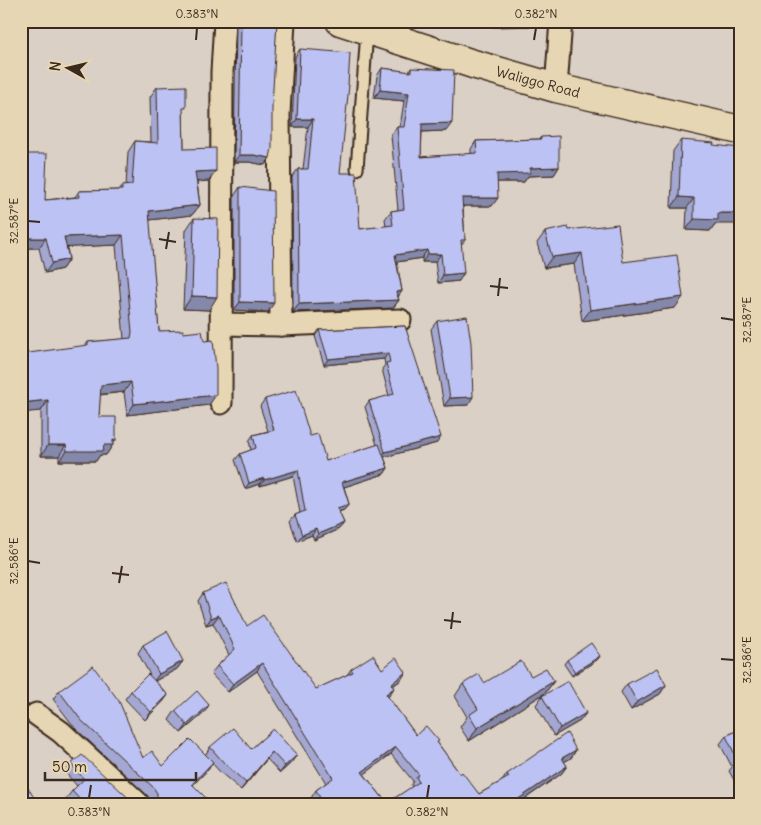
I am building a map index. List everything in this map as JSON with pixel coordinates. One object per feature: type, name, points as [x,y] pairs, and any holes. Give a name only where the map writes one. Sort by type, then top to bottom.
[{"type":"street","points":[[221,403],[222,72],[224,21]]},
{"type":"street","points":[[281,325],[278,123],[284,21]]},
{"type":"street","name":"Waliggo Road","points":[[340,21],[473,64],[556,88],[740,130]]},
{"type":"street","points":[[556,88],[561,21]]},
{"type":"street","points":[[222,324],[281,325],[400,320]]},
{"type":"street","points":[[36,714],[60,732],[138,804]]},
{"type":"lane","points":[[357,169],[367,31]]},
{"type":"building","points":[[241,21],[277,21],[270,158],[239,155]]},
{"type":"building","points":[[300,49],[350,53],[349,85],[340,173],[356,173],[360,229],[393,225],[391,211],[404,209],[397,127],[404,127],[409,93],[380,90],[382,68],[411,72],[411,68],[454,70],[452,123],[422,124],[421,157],[477,153],[476,141],[541,139],[541,137],[559,136],[559,167],[530,168],[530,173],[497,174],[498,198],[462,198],[465,240],[461,240],[464,273],[443,275],[441,254],[428,254],[427,250],[395,255],[402,291],[396,292],[399,300],[299,304],[298,169],[308,169],[313,119],[297,119]]},
{"type":"building","points":[[186,86],[186,108],[183,108],[184,149],[216,148],[216,171],[195,172],[200,205],[149,211],[159,331],[183,330],[183,333],[202,331],[204,341],[213,340],[216,395],[134,404],[131,382],[101,385],[99,417],[116,417],[116,440],[113,440],[113,445],[104,445],[103,451],[67,451],[66,445],[48,445],[48,400],[21,403],[21,354],[88,345],[88,342],[131,338],[123,235],[64,237],[69,259],[52,263],[46,238],[25,238],[25,215],[21,215],[21,154],[47,154],[45,200],[80,197],[79,191],[122,190],[122,186],[132,185],[135,141],[158,143],[157,87]]},
{"type":"building","points":[[681,140],[740,148],[740,213],[718,213],[718,220],[694,219],[694,198],[679,197]]},
{"type":"building","points":[[240,187],[273,191],[274,303],[240,302]]},
{"type":"building","points":[[194,218],[218,219],[217,297],[192,296]]},
{"type":"building","points":[[618,224],[623,262],[677,255],[683,297],[590,310],[582,253],[552,257],[545,232],[568,227],[569,230]]},
{"type":"building","points":[[467,316],[471,343],[473,397],[450,398],[437,321]]},
{"type":"building","points":[[405,326],[441,437],[385,452],[369,401],[394,394],[386,363],[390,362],[388,353],[328,359],[319,330]]},
{"type":"building","points":[[296,390],[310,436],[318,434],[326,461],[379,444],[388,468],[342,482],[349,504],[337,508],[344,523],[318,534],[316,529],[302,535],[295,515],[305,511],[298,470],[249,483],[240,454],[256,448],[253,435],[274,430],[265,399]]},
{"type":"building","points":[[226,583],[247,626],[263,615],[316,689],[353,672],[351,669],[373,655],[382,669],[396,658],[406,672],[391,684],[394,688],[386,694],[416,735],[426,726],[439,741],[437,742],[460,774],[462,772],[479,794],[509,777],[507,774],[567,733],[576,750],[562,758],[567,766],[517,800],[519,804],[323,804],[316,790],[333,778],[262,663],[233,684],[217,666],[235,649],[219,615],[211,618],[203,593]],"holes":[[[396,747],[419,775],[416,777],[419,782],[387,803],[362,772]]]},
{"type":"building","points":[[167,631],[183,661],[159,674],[143,645]]},
{"type":"building","points":[[591,643],[600,656],[575,672],[567,660]]},
{"type":"building","points":[[521,661],[531,676],[546,668],[554,681],[477,728],[469,715],[478,709],[463,684],[479,674],[484,683]]},
{"type":"building","points":[[93,666],[119,701],[143,758],[152,751],[163,766],[190,739],[213,762],[192,784],[212,804],[154,804],[157,799],[157,793],[153,787],[81,720],[59,691]]},
{"type":"building","points":[[657,668],[666,685],[637,702],[627,684]]},
{"type":"building","points":[[148,674],[168,695],[151,712],[131,691]]},
{"type":"building","points":[[568,681],[586,713],[560,728],[542,696]]},
{"type":"building","points":[[197,691],[209,705],[187,725],[175,711]]},
{"type":"building","points":[[233,728],[251,749],[273,729],[297,755],[285,766],[272,752],[246,783],[210,747]]},
{"type":"building","points":[[740,729],[740,773],[734,763],[738,761],[726,736]]},
{"type":"building","points":[[82,755],[135,804],[81,804],[83,803],[72,791],[84,779],[71,764]]},
{"type":"building","points":[[28,788],[38,804],[21,804],[21,793]]},
{"type":"building","points":[[587,799],[591,804],[581,804]]}]
